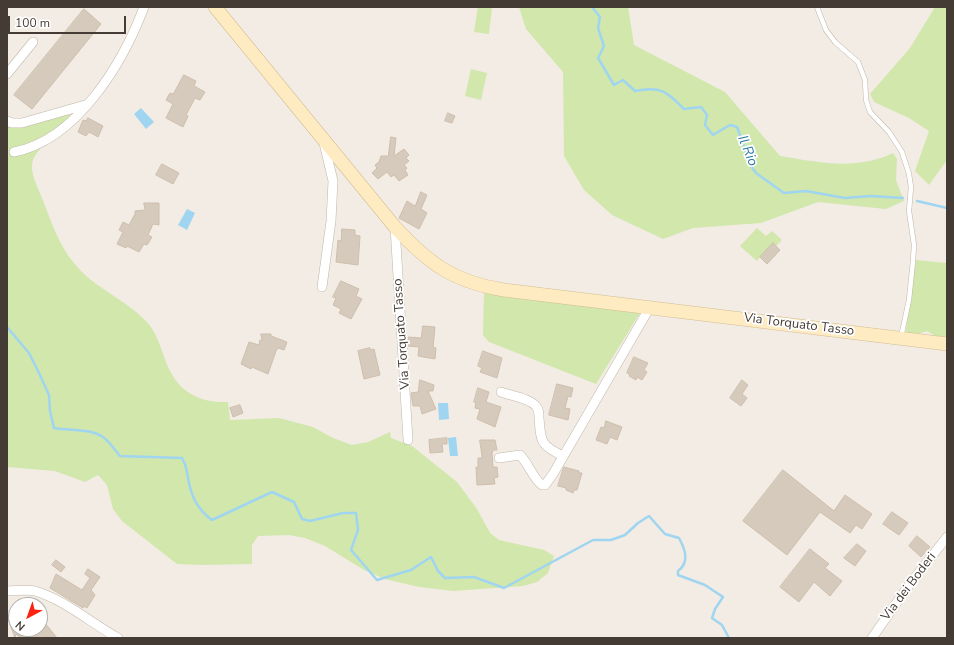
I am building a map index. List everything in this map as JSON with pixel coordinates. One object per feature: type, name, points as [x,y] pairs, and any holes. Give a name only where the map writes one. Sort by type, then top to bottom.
[{"type":"street","points":[[14,152],[27,150],[42,143],[66,126],[98,93],[118,64],[144,7]]},
{"type":"street","name":"Via Torquato Tasso","points":[[215,7],[395,228],[418,252],[440,268],[471,283],[504,290],[901,337],[947,344]]},
{"type":"street","points":[[7,74],[33,42]]},
{"type":"street","points":[[7,121],[12,123],[22,123],[86,105]]},
{"type":"street","name":"Via Torquato Tasso","points":[[322,287],[331,221],[333,181],[324,141]]},
{"type":"street","name":"Via Torquato Tasso","points":[[395,228],[408,440]]},
{"type":"street","points":[[499,458],[520,455],[526,461],[542,486],[545,485],[553,474],[650,307]]},
{"type":"street","points":[[501,392],[536,405],[539,411],[540,437],[543,444],[548,449],[563,456]]},
{"type":"street","name":"Via dei Boderi","points":[[872,638],[909,585],[947,537]]},
{"type":"street","points":[[7,591],[27,590],[50,597],[64,604],[118,638]]},
{"type":"lane","points":[[817,7],[826,30],[835,42],[858,62],[865,80],[866,100],[870,112],[888,132],[902,152],[909,174],[911,187],[909,211],[914,245],[909,300],[901,337]]},
{"type":"green space","points":[[478,7],[492,7],[489,34],[474,32]]},
{"type":"green space","points":[[519,7],[628,7],[634,45],[725,92],[780,156],[837,164],[865,162],[879,159],[893,153],[897,159],[896,180],[904,201],[886,209],[818,202],[761,223],[693,228],[663,239],[612,215],[584,190],[564,156],[563,72],[526,29]]},
{"type":"green space","points":[[935,7],[947,7],[947,160],[929,185],[915,171],[929,131],[909,118],[874,102],[870,94],[910,48]]},
{"type":"green space","points":[[471,69],[487,73],[481,100],[465,96]]},
{"type":"green space","points":[[69,114],[70,116],[35,155],[32,165],[34,179],[51,221],[66,252],[81,271],[91,280],[134,310],[147,322],[158,340],[170,371],[187,392],[210,401],[228,402],[230,420],[279,418],[313,427],[333,438],[352,445],[368,442],[390,432],[391,438],[412,446],[457,482],[477,509],[490,533],[499,540],[544,550],[554,556],[548,573],[537,582],[523,586],[453,591],[419,587],[385,579],[364,570],[325,546],[305,538],[289,535],[258,536],[252,545],[252,564],[177,564],[122,521],[113,509],[107,485],[98,475],[85,482],[55,471],[7,467],[7,125]]},
{"type":"green space","points":[[757,228],[766,236],[772,231],[782,240],[776,246],[780,250],[767,264],[760,257],[757,261],[740,246]]},
{"type":"green space","points":[[916,260],[947,263],[947,324],[945,342],[927,331],[918,334],[915,339],[905,336]]},
{"type":"green space","points":[[484,291],[640,313],[596,384],[489,342],[483,335]]},
{"type":"water","points":[[141,108],[154,122],[146,129],[134,114]]},
{"type":"water","points":[[187,209],[195,213],[187,230],[178,225]]},
{"type":"water","points":[[438,403],[448,403],[449,419],[439,420]]},
{"type":"water","points":[[456,437],[458,456],[450,456],[448,438]]},
{"type":"building","points":[[84,9],[101,24],[32,109],[14,95]]},
{"type":"building","points":[[184,75],[196,81],[194,86],[205,92],[200,100],[195,98],[186,115],[188,116],[183,127],[166,118],[173,104],[166,100],[170,93],[173,94]]},
{"type":"building","points":[[448,113],[455,116],[452,123],[445,121]]},
{"type":"building","points":[[88,118],[103,126],[98,137],[89,132],[86,136],[78,132],[83,120],[86,121]]},
{"type":"building","points":[[391,137],[396,138],[394,156],[404,149],[409,155],[406,158],[409,161],[404,165],[407,168],[405,170],[408,175],[399,181],[394,175],[391,177],[387,172],[378,179],[372,173],[377,168],[375,165],[379,162],[381,156],[388,156]]},
{"type":"building","points":[[162,164],[179,173],[173,184],[156,175]]},
{"type":"building","points":[[421,192],[427,195],[421,209],[427,213],[419,229],[399,218],[407,201],[415,206]]},
{"type":"building","points":[[144,203],[159,203],[159,225],[153,224],[148,235],[152,237],[147,245],[144,244],[139,252],[127,246],[126,248],[117,244],[123,232],[119,230],[123,222],[129,225],[135,211],[145,210]]},
{"type":"building","points":[[342,229],[355,230],[355,235],[360,236],[358,265],[336,262],[338,240],[341,241]]},
{"type":"building","points":[[773,243],[780,250],[767,264],[760,257]]},
{"type":"building","points":[[341,281],[359,289],[356,296],[362,299],[351,319],[339,313],[341,309],[333,305],[336,298],[333,297]]},
{"type":"building","points":[[423,326],[435,327],[433,347],[436,348],[435,359],[418,356],[419,347],[408,346],[408,337],[421,338]]},
{"type":"building","points":[[261,334],[271,334],[271,336],[287,342],[284,350],[278,348],[276,351],[268,374],[252,367],[251,369],[241,364],[249,342],[259,345],[260,340],[262,340]]},
{"type":"building","points":[[370,348],[370,350],[374,349],[380,375],[364,379],[358,351]]},
{"type":"building","points":[[483,351],[502,358],[497,378],[480,372],[482,368],[478,366]]},
{"type":"building","points":[[634,357],[648,363],[644,370],[647,372],[642,380],[637,377],[636,380],[627,373]]},
{"type":"building","points":[[420,380],[434,385],[433,391],[428,391],[436,409],[422,414],[420,406],[413,406],[411,393],[418,392]]},
{"type":"building","points":[[742,380],[748,385],[742,394],[747,398],[741,406],[730,398]]},
{"type":"building","points":[[557,384],[573,388],[571,397],[568,396],[565,408],[570,409],[568,420],[549,415]]},
{"type":"building","points":[[478,388],[489,392],[486,402],[501,407],[495,427],[477,419],[480,409],[475,408],[476,403],[474,402]]},
{"type":"building","points":[[240,405],[243,413],[233,417],[230,408]]},
{"type":"building","points":[[606,421],[622,427],[617,440],[610,437],[607,444],[596,440],[601,427],[604,428]]},
{"type":"building","points":[[447,438],[447,444],[442,444],[443,452],[430,453],[429,440]]},
{"type":"building","points":[[480,440],[495,440],[497,450],[493,450],[492,453],[493,467],[497,467],[498,477],[494,478],[495,484],[477,485],[476,467],[478,468],[478,458],[482,458]]},
{"type":"building","points":[[564,467],[582,473],[577,490],[574,490],[573,493],[566,490],[566,488],[558,486]]},
{"type":"building","points":[[783,470],[834,511],[845,495],[872,514],[862,529],[856,525],[850,533],[820,512],[787,555],[743,521]]},
{"type":"building","points":[[892,512],[908,523],[899,535],[883,524]]},
{"type":"building","points":[[917,536],[930,547],[921,557],[909,546]]},
{"type":"building","points":[[857,544],[866,551],[855,566],[844,558]]},
{"type":"building","points":[[810,549],[829,564],[825,568],[842,581],[830,596],[814,582],[799,602],[780,587]]},
{"type":"building","points":[[56,560],[65,567],[61,572],[52,565]]},
{"type":"building","points":[[88,569],[100,577],[91,590],[95,595],[87,608],[84,606],[83,608],[50,588],[56,574],[82,590],[90,578],[85,574]]},
{"type":"building","points":[[48,627],[57,638],[17,638],[48,637]]},
{"type":"waterway","name":"Il Rio","points":[[592,7],[600,17],[598,28],[604,46],[598,58],[614,85],[623,80],[635,91],[651,89],[662,91],[684,109],[701,107],[707,115],[705,125],[713,135],[730,125],[737,127],[751,166],[756,173],[784,193],[806,191],[845,198],[871,196],[903,198]]},
{"type":"waterway","name":"Il Rio","points":[[917,201],[947,208]]},
{"type":"waterway","points":[[7,327],[29,353],[39,373],[49,395],[50,411],[54,428],[86,431],[98,434],[103,437],[120,456],[182,458],[186,466],[189,485],[196,502],[202,511],[212,520],[272,492],[294,502],[302,519],[310,521],[343,513],[356,513],[358,530],[351,550],[377,580],[411,570],[431,557],[438,571],[445,578],[474,577],[504,588],[593,540],[611,540],[625,535],[638,523],[649,516],[665,534],[679,538],[681,542],[685,560],[684,564],[678,571],[678,575],[705,585],[723,597],[715,609],[712,618],[722,625],[729,638]]}]
